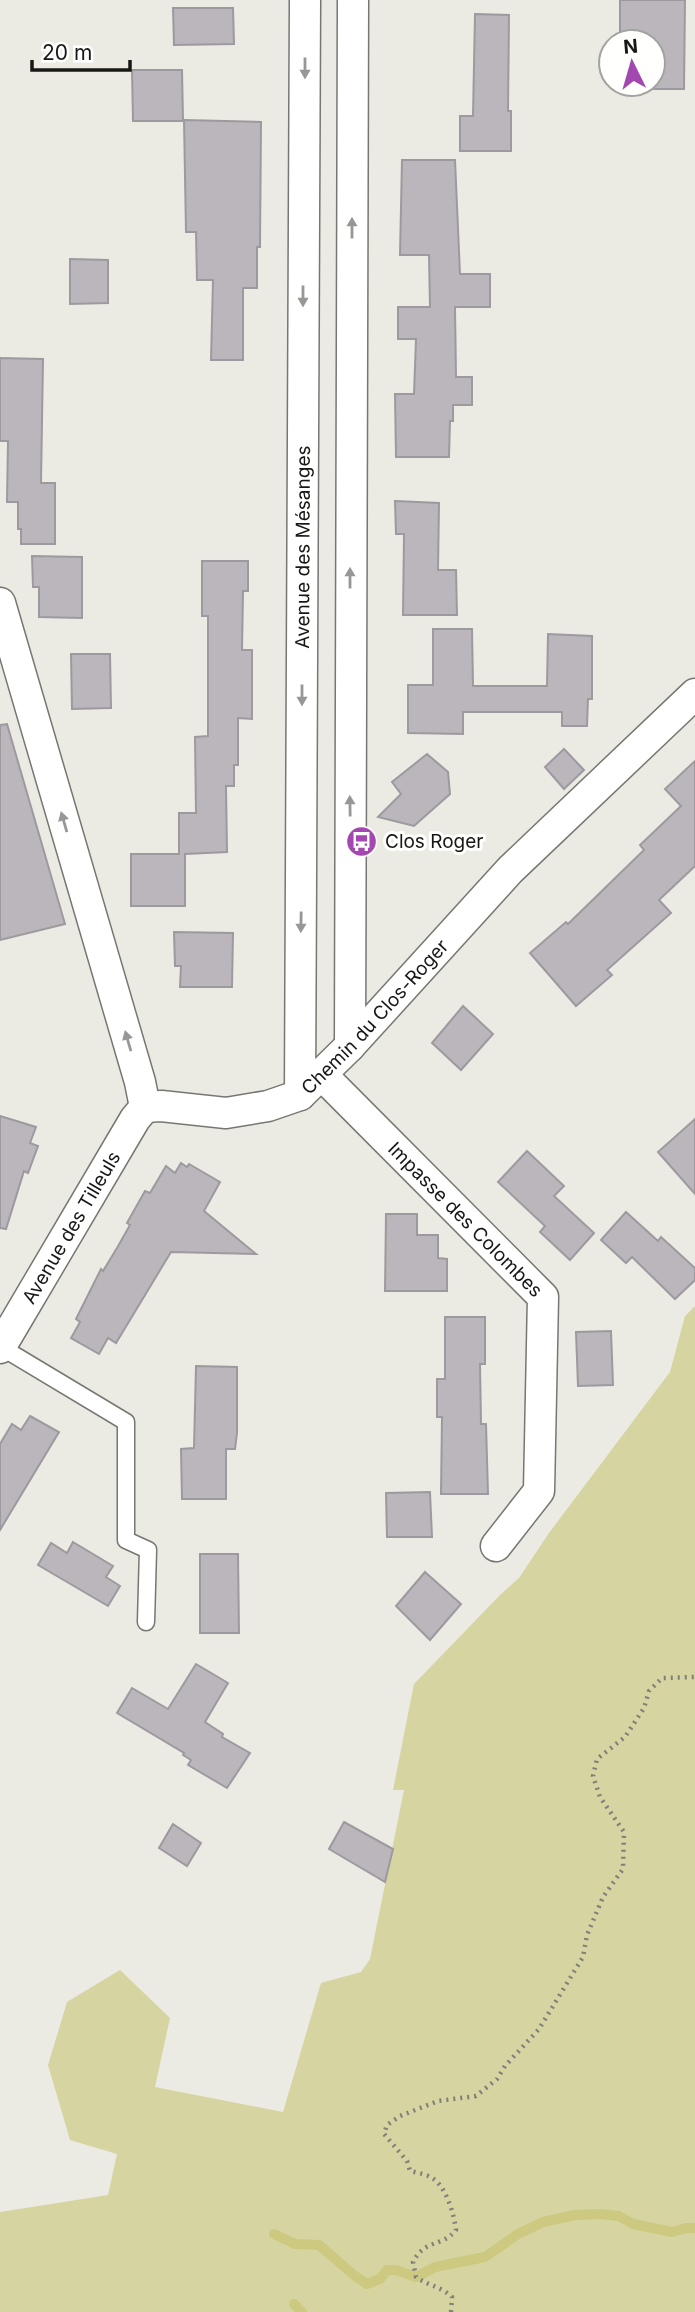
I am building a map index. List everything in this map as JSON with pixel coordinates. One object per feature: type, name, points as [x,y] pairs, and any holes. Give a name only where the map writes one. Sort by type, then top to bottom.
[{"type":"street","name":"Avenue des Mésanges","points":[[300,1095],[305,0]]},
{"type":"street","points":[[350,1045],[353,0]]},
{"type":"street","points":[[0,603],[140,1082],[145,1107]]},
{"type":"street","name":"Chemin du Clos-Roger","points":[[145,1107],[161,1106],[226,1113],[268,1106],[300,1095],[350,1045],[510,870],[695,694]]},
{"type":"street","name":"Impasse des Colombes","points":[[321,1074],[543,1297],[539,1490],[496,1546]]},
{"type":"street","name":"Avenue des Tilleuls","points":[[0,1348],[135,1119],[145,1107]]},
{"type":"lane","points":[[0,1348],[126,1422],[126,1540],[148,1550],[146,1622]]},
{"type":"path","points":[[451,2312],[452,2297],[441,2286],[427,2284],[416,2277],[413,2262],[420,2249],[452,2235],[456,2230],[455,2223],[440,2183],[430,2176],[410,2171],[407,2161],[384,2134],[387,2125],[400,2116],[438,2101],[477,2096],[497,2079],[505,2066],[539,2029],[583,1957],[587,1935],[603,1897],[623,1869],[624,1832],[600,1797],[593,1776],[597,1759],[625,1737],[645,1708],[649,1691],[662,1678],[695,1677]]},
{"type":"shaded area","points":[[695,1306],[695,2312],[0,2312],[0,2212],[108,2195],[117,2154],[70,2140],[48,2065],[67,2002],[120,1970],[170,2018],[155,2087],[283,2112],[321,1983],[361,1972],[370,1959],[404,1790],[393,1790],[414,1684],[519,1578],[549,1533],[670,1372],[685,1316]]},
{"type":"building","points":[[620,0],[685,0],[684,89],[667,89],[667,28],[620,28]]},
{"type":"building","points":[[173,8],[233,8],[234,44],[174,45]]},
{"type":"building","points":[[475,14],[509,15],[508,111],[511,111],[511,151],[460,151],[460,116],[473,116]]},
{"type":"building","points":[[132,70],[182,70],[183,121],[133,121]]},
{"type":"building","points":[[184,120],[261,122],[257,288],[243,288],[243,360],[211,360],[213,280],[197,280],[196,232],[186,232]]},
{"type":"building","points":[[402,160],[455,160],[460,274],[490,274],[490,307],[455,307],[456,377],[472,377],[472,405],[453,405],[449,457],[396,457],[395,394],[414,394],[416,339],[398,339],[398,307],[430,307],[429,255],[400,255]]},
{"type":"building","points":[[70,259],[108,260],[108,303],[70,304]]},
{"type":"building","points":[[0,358],[43,359],[41,483],[55,483],[55,544],[21,544],[18,502],[7,502],[8,441],[0,441]]},
{"type":"building","points":[[395,501],[439,503],[438,570],[456,570],[457,615],[403,615],[404,534],[396,534]]},
{"type":"building","points":[[32,556],[82,557],[82,618],[39,617],[39,587],[33,587]]},
{"type":"building","points":[[202,561],[248,561],[248,591],[243,591],[242,650],[252,650],[252,719],[238,718],[238,765],[234,765],[234,786],[226,786],[227,852],[185,854],[185,906],[131,906],[131,854],[179,854],[179,813],[196,813],[195,737],[208,736],[208,616],[202,616]]},
{"type":"building","points":[[433,629],[472,629],[473,686],[547,686],[548,634],[592,636],[592,699],[588,699],[587,726],[562,726],[562,712],[463,712],[463,734],[408,733],[408,685],[433,685]]},
{"type":"building","points":[[71,654],[110,654],[111,708],[72,709]]},
{"type":"building","points":[[7,724],[65,924],[0,940],[0,725]]},
{"type":"building","points":[[564,749],[584,770],[564,789],[545,767]]},
{"type":"building","points":[[427,754],[448,772],[450,794],[414,826],[378,817],[401,794],[392,782]]},
{"type":"building","points":[[695,761],[695,866],[659,900],[671,913],[607,970],[612,975],[576,1006],[530,953],[566,922],[568,924],[644,850],[640,845],[681,806],[665,789]]},
{"type":"building","points":[[174,932],[233,933],[232,987],[180,987],[181,966],[175,966]]},
{"type":"building","points":[[463,1006],[493,1034],[461,1070],[432,1043]]},
{"type":"building","points":[[0,1116],[36,1127],[30,1143],[38,1146],[28,1173],[24,1171],[6,1229],[0,1228]]},
{"type":"building","points":[[695,1119],[695,1194],[658,1152]]},
{"type":"building","points":[[527,1151],[564,1186],[554,1196],[594,1233],[570,1260],[540,1232],[545,1226],[498,1182]]},
{"type":"building","points":[[181,1163],[187,1167],[189,1164],[220,1182],[204,1211],[256,1254],[171,1252],[116,1343],[108,1338],[99,1354],[71,1338],[80,1322],[76,1319],[101,1269],[103,1271],[130,1225],[127,1223],[145,1191],[150,1193],[166,1166],[175,1173]]},
{"type":"building","points":[[626,1212],[658,1241],[661,1237],[695,1268],[695,1280],[675,1299],[632,1257],[626,1263],[601,1240]]},
{"type":"building","points":[[386,1214],[417,1214],[417,1235],[438,1235],[438,1258],[447,1259],[447,1291],[385,1291]]},
{"type":"building","points":[[445,1317],[485,1317],[485,1364],[480,1364],[481,1424],[486,1424],[488,1494],[441,1494],[442,1417],[437,1417],[437,1379],[445,1379]]},
{"type":"building","points":[[611,1331],[613,1385],[578,1386],[576,1332]]},
{"type":"building","points":[[196,1366],[237,1367],[237,1433],[235,1449],[226,1449],[226,1499],[182,1499],[181,1449],[194,1448]]},
{"type":"building","points":[[30,1416],[59,1432],[0,1530],[0,1444],[12,1424],[21,1430]]},
{"type":"building","points":[[430,1492],[432,1537],[387,1537],[386,1493]]},
{"type":"building","points":[[73,1542],[113,1566],[106,1577],[120,1586],[108,1606],[38,1565],[51,1543],[67,1553]]},
{"type":"building","points":[[200,1554],[238,1554],[239,1633],[200,1633]]},
{"type":"building","points":[[425,1572],[461,1604],[430,1640],[396,1606]]},
{"type":"building","points":[[196,1664],[228,1683],[205,1722],[223,1734],[222,1737],[250,1753],[227,1788],[188,1765],[191,1760],[183,1755],[184,1753],[117,1713],[132,1688],[168,1709]]},
{"type":"building","points":[[344,1822],[393,1849],[385,1882],[329,1849]]},
{"type":"building","points":[[173,1824],[201,1843],[187,1866],[159,1848]]},
{"type":"waterway","points":[[274,2234],[295,2244],[319,2245],[367,2284],[380,2279],[387,2270],[396,2270],[416,2277],[435,2267],[485,2257],[518,2234],[543,2222],[575,2215],[619,2216],[633,2224],[672,2232],[695,2228]]},
{"type":"waterway","points":[[294,2304],[302,2312]]},
{"type":"place","name":"Clos Roger","points":[[362,841]]}]
